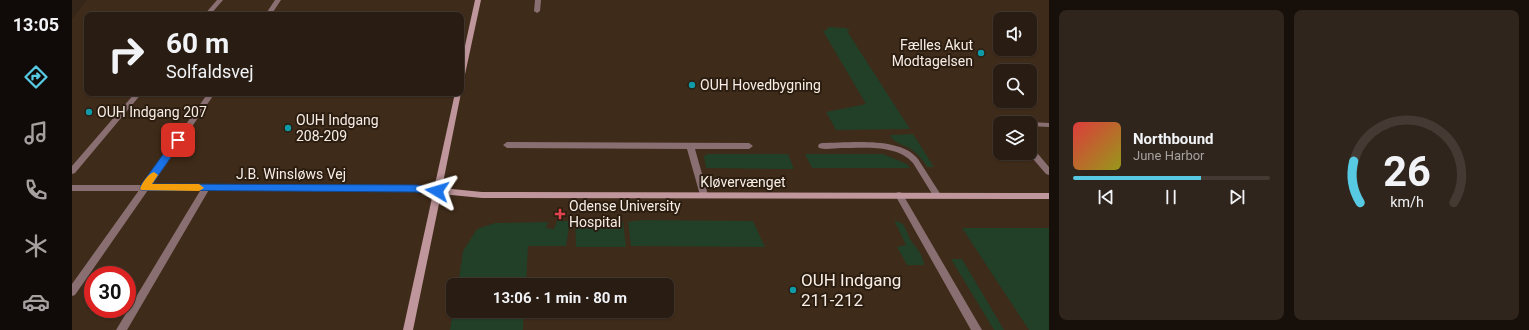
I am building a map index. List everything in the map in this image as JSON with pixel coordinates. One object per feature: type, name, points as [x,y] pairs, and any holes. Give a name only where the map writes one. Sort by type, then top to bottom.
[{"type":"street","points":[[210,12],[220,0]]},
{"type":"street","points":[[270,12],[278,0]]},
{"type":"street","points":[[464,64],[478,0]]},
{"type":"street","points":[[537,11],[538,0]]},
{"type":"street","points":[[72,171],[137,96]]},
{"type":"street","points":[[72,292],[210,96]]},
{"type":"street","points":[[408,330],[457,96]]},
{"type":"street","points":[[1037,124],[1049,125]]},
{"type":"street","points":[[507,145],[749,146]]},
{"type":"street","points":[[690,146],[704,195]]},
{"type":"street","points":[[822,146],[890,146],[902,150],[911,156],[937,195]]},
{"type":"street","points":[[1037,158],[1049,172]]},
{"type":"street","name":"J.B. Winsløws Vej","points":[[72,188],[415,188],[437,191]]},
{"type":"street","points":[[121,330],[206,188]]},
{"type":"street","name":"Kløvervænget","points":[[437,191],[482,195],[1049,196]]},
{"type":"street","points":[[899,196],[977,330]]},
{"type":"shaded area","name":"Odense University Hospital","points":[[87,0],[1049,0],[1049,330],[72,330],[72,19]]},
{"type":"green space","points":[[828,27],[846,28],[851,31],[847,31],[910,129],[836,130],[826,112],[866,104],[823,31],[827,30]]},
{"type":"green space","points":[[913,134],[934,167],[927,167],[916,153],[896,142],[890,135]]},
{"type":"green space","points":[[708,154],[788,154],[794,169],[706,168],[704,156]]},
{"type":"green space","points":[[805,154],[883,154],[907,164],[910,168],[812,168]]},
{"type":"green space","points":[[640,220],[753,221],[765,247],[631,246],[628,222]]},
{"type":"green space","points":[[894,220],[903,224],[910,239],[921,254],[924,265],[907,265],[897,247],[906,245]]},
{"type":"green space","points":[[557,221],[570,221],[566,246],[528,246],[526,278],[459,278],[463,251],[477,229],[495,223],[548,222],[546,228],[554,229]]},
{"type":"green space","points":[[575,221],[623,221],[626,247],[576,247]]},
{"type":"green space","points":[[962,228],[1049,228],[1049,330],[1029,330]]},
{"type":"green space","points":[[951,259],[962,259],[1004,330],[994,330]]},
{"type":"green space","points":[[452,318],[524,318],[523,330],[450,330]]},
{"type":"slow traffic","points":[[154,175],[145,188],[199,188]]},
{"type":"place","name":"Fælles Akut Modtagelsen","points":[[981,53]]},
{"type":"place","name":"OUH Hovedbygning","points":[[692,85]]},
{"type":"place","name":"OUH Indgang 207","points":[[89,112]]},
{"type":"place","name":"OUH Indgang 208-209","points":[[288,128]]},
{"type":"place","name":"Odense University Hospital","points":[[560,214]]},
{"type":"place","name":"OUH Indgang 211-212","points":[[793,290]]},
{"type":"route","points":[[178,140],[145,188],[415,188],[437,191]]}]
